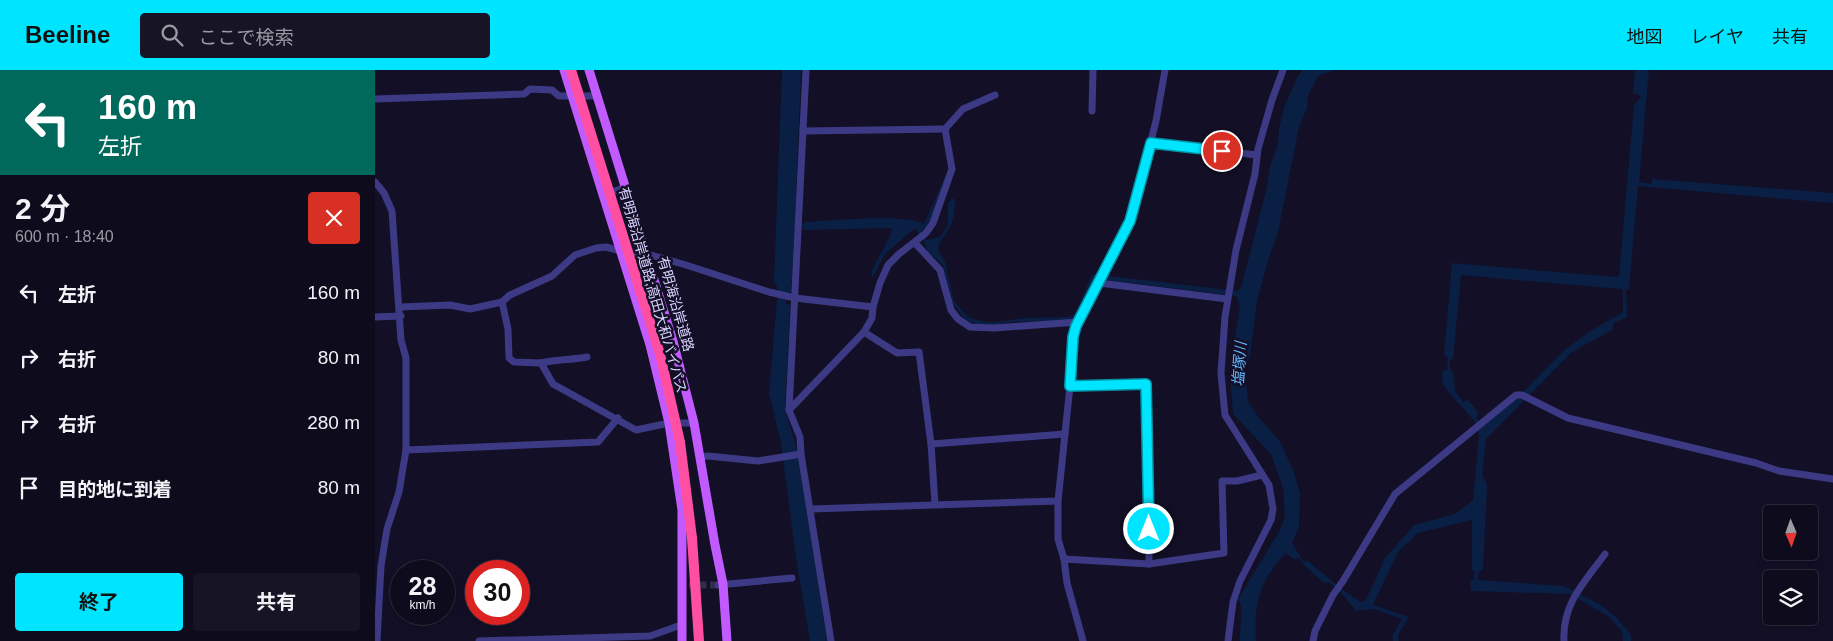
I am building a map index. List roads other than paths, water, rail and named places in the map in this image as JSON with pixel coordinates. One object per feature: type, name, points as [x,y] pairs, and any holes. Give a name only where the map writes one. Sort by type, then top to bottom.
[{"type":"highway","name":"有明海沿岸道路;高田大和バイパス","points":[[571,70],[660,354],[680,442],[692,538],[699,641]]},
{"type":"main road","points":[[564,70],[650,345],[669,423],[682,510],[685,586],[681,625],[682,641]]},
{"type":"main road","name":"有明海沿岸道路","points":[[589,70],[673,341],[693,423],[715,545],[727,641]]},
{"type":"street","points":[[806,70],[789,410],[800,437],[801,454],[831,641]]},
{"type":"street","points":[[1092,111],[1093,70]]},
{"type":"street","points":[[1083,641],[1067,583],[1064,559],[1058,539],[1058,501],[1073,337],[1078,322],[1130,221],[1151,143],[1165,70]]},
{"type":"street","points":[[1228,641],[1231,608],[1240,581],[1271,520],[1273,509],[1269,485],[1225,414],[1221,373],[1227,299],[1236,250],[1255,174],[1257,155],[1272,100],[1283,70]]},
{"type":"street","points":[[375,99],[524,94],[530,89],[552,90],[559,96],[597,96]]},
{"type":"street","points":[[803,131],[945,129],[963,109],[995,95]]},
{"type":"street","points":[[789,410],[864,332],[872,318],[880,283],[888,265],[926,233],[933,223],[950,178],[952,164],[945,129]]},
{"type":"street","points":[[1151,143],[1257,155]]},
{"type":"street","points":[[375,182],[384,193],[392,211],[401,316],[401,340],[406,358],[406,450],[399,492],[387,529],[381,566],[377,641]]},
{"type":"street","points":[[603,196],[626,187]]},
{"type":"street","points":[[915,243],[940,270],[951,310],[958,320],[971,327],[994,328],[1078,322]]},
{"type":"street","points":[[400,307],[450,305],[470,309],[502,302],[509,295],[551,276],[575,255],[606,246],[621,251],[647,254],[707,270],[769,292],[795,298],[873,307]]},
{"type":"street","points":[[1099,283],[1227,299]]},
{"type":"street","points":[[502,302],[508,329],[509,358],[514,362],[541,363],[557,360],[569,361],[587,357]]},
{"type":"street","points":[[375,317],[401,316]]},
{"type":"street","points":[[864,332],[897,353],[919,352],[931,444],[935,504]]},
{"type":"street","points":[[541,363],[553,384],[618,418],[636,430],[669,423],[693,423]]},
{"type":"street","points":[[1070,386],[1146,384],[1149,564]]},
{"type":"street","points":[[1313,641],[1315,631],[1333,595],[1363,549],[1395,494],[1516,395],[1522,394],[1568,418],[1779,470],[1833,479]]},
{"type":"street","points":[[406,450],[598,442],[618,418]]},
{"type":"street","points":[[931,444],[1065,434]]},
{"type":"street","points":[[700,457],[708,456],[757,461],[801,454]]},
{"type":"street","points":[[1064,559],[1149,564],[1201,558],[1224,553],[1222,481],[1237,481],[1262,474]]},
{"type":"street","points":[[811,509],[1058,501]]},
{"type":"street","points":[[1564,641],[1567,612],[1577,593],[1605,554]]},
{"type":"street","points":[[721,584],[792,578]]},
{"type":"street","points":[[479,641],[650,636],[681,625]]},
{"type":"water","name":"塩塚川","points":[[782,70],[801,70],[795,223],[804,224],[805,222],[884,218],[924,224],[946,174],[947,177],[934,213],[921,232],[927,240],[940,237],[948,225],[948,205],[952,198],[955,200],[952,221],[938,250],[945,262],[954,301],[967,316],[973,319],[997,322],[1024,318],[1068,317],[1075,314],[1092,274],[1237,291],[1241,288],[1267,187],[1270,166],[1278,144],[1284,108],[1297,78],[1302,70],[1335,70],[1318,76],[1308,96],[1307,108],[1299,127],[1278,232],[1257,300],[1250,356],[1245,372],[1248,401],[1255,413],[1280,442],[1294,472],[1300,494],[1299,527],[1292,543],[1304,562],[1308,561],[1344,591],[1361,602],[1366,600],[1385,558],[1414,525],[1455,514],[1473,500],[1479,436],[1475,422],[1446,389],[1442,381],[1443,370],[1447,370],[1448,358],[1444,355],[1452,263],[1619,276],[1634,106],[1641,96],[1633,93],[1635,70],[1649,70],[1639,182],[1651,184],[1652,179],[1833,193],[1833,203],[1638,186],[1629,289],[1626,290],[1627,317],[1614,323],[1612,330],[1572,352],[1486,439],[1482,476],[1487,484],[1483,570],[1479,572],[1478,580],[1564,586],[1601,605],[1616,617],[1631,635],[1631,641],[1623,641],[1622,631],[1608,616],[1569,594],[1471,591],[1470,581],[1474,579],[1475,572],[1472,570],[1472,520],[1418,533],[1398,552],[1373,605],[1409,617],[1399,633],[1398,641],[1393,641],[1392,636],[1402,619],[1374,609],[1356,611],[1329,582],[1324,583],[1298,557],[1295,560],[1286,553],[1270,573],[1260,593],[1256,615],[1256,641],[1240,641],[1241,608],[1238,599],[1280,530],[1285,517],[1283,488],[1271,454],[1233,414],[1230,375],[1240,305],[1236,296],[1098,279],[1076,319],[1068,321],[1011,322],[990,325],[973,323],[965,319],[953,304],[943,265],[927,251],[925,243],[915,228],[885,254],[873,277],[871,272],[890,236],[892,228],[804,230],[803,226],[795,226],[791,292],[786,293],[786,303],[790,305],[785,411],[800,462],[827,641],[810,641],[796,558],[781,443],[769,393],[778,289],[774,281]],"holes":[[[1461,275],[1623,290],[1623,310],[1620,314],[1590,331],[1566,349],[1513,402],[1483,426],[1476,418],[1479,413],[1468,400],[1463,402],[1455,391],[1453,372],[1450,370],[1450,360],[1453,359]]]},
{"type":"tunnel","points":[[689,585],[718,585]]}]
